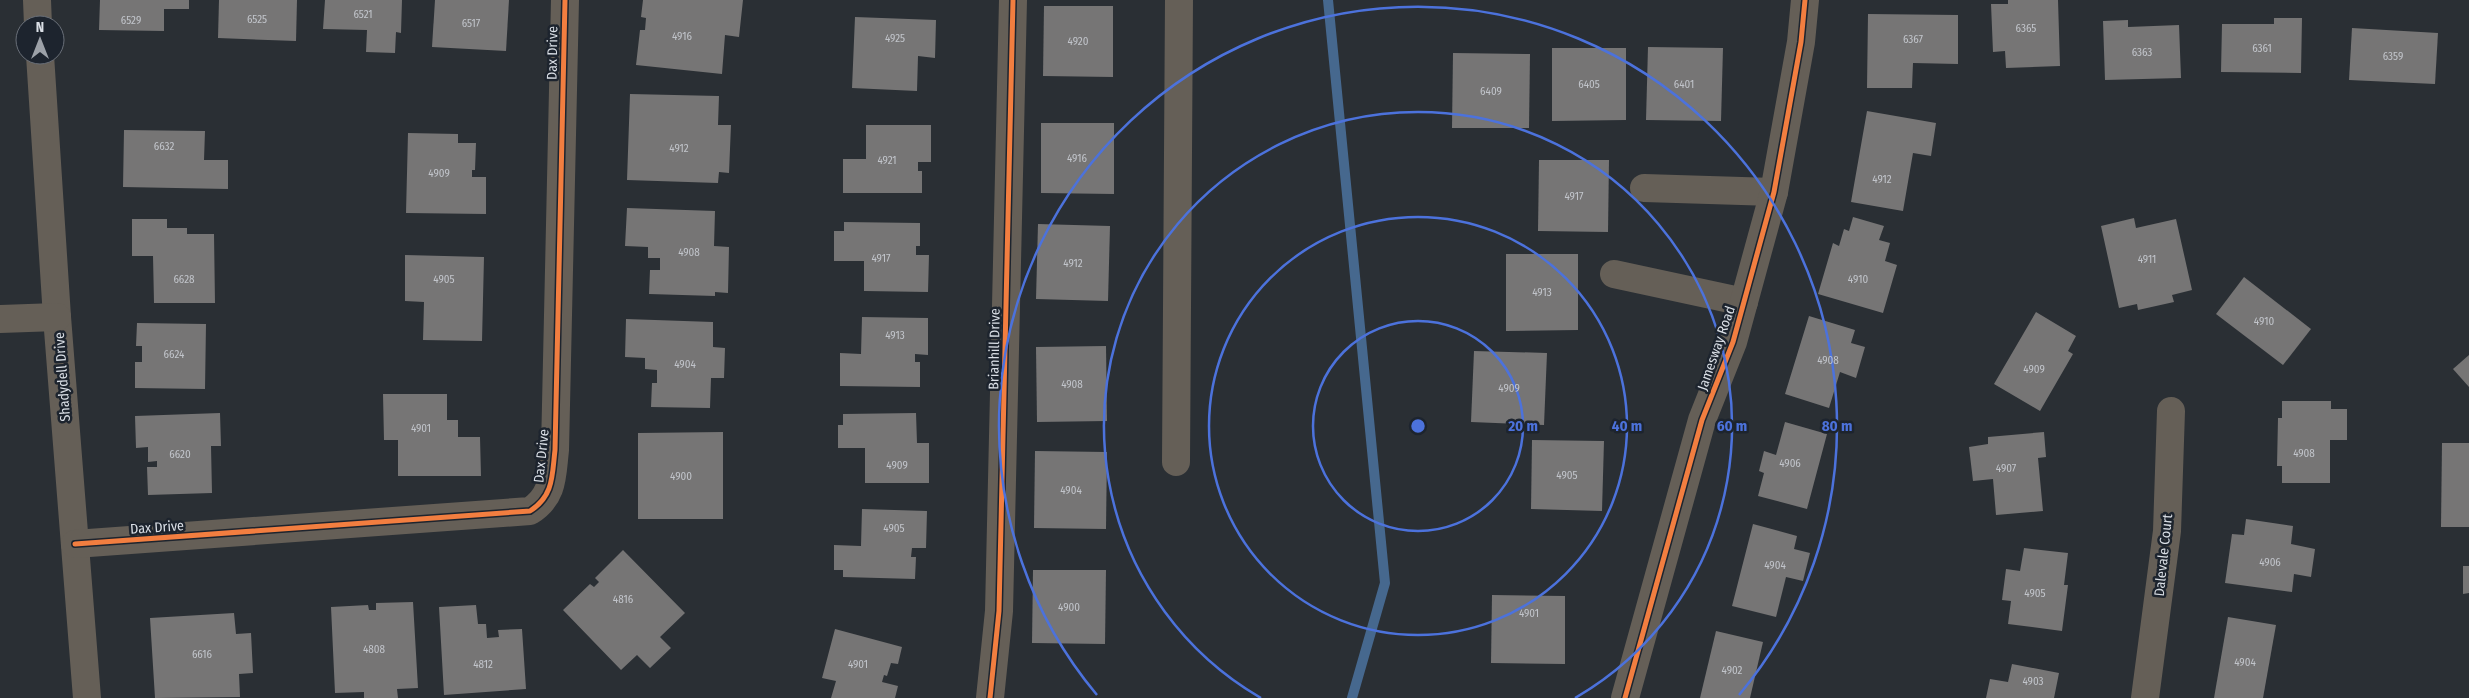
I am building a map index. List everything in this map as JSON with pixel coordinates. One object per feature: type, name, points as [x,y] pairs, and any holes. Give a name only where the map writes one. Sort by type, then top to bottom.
[{"type":"street","points":[[36,0],[37,15]]},
{"type":"street","name":"Dax Drive","points":[[75,544],[530,511],[542,504],[550,487],[555,450],[565,0]]},
{"type":"street","name":"Brianhill Drive","points":[[990,698],[999,611],[1013,0]]},
{"type":"street","points":[[1176,462],[1179,0]]},
{"type":"street","name":"Jamesway Road","points":[[1625,698],[1702,420],[1733,342],[1774,192],[1801,42],[1805,0]]},
{"type":"street","name":"Shadydell Drive","points":[[41,65],[57,317],[87,698]]},
{"type":"street","points":[[1644,188],[1774,192]]},
{"type":"street","points":[[1614,274],[1744,302]]},
{"type":"street","points":[[0,319],[57,317]]},
{"type":"street","name":"Dalevale Court","points":[[2145,698],[2167,531],[2171,411]]},
{"type":"building","points":[[100,0],[189,0],[189,9],[164,9],[164,31],[99,30]]},
{"type":"building","points":[[219,0],[297,0],[296,41],[218,38]]},
{"type":"building","points":[[325,0],[402,0],[401,33],[396,32],[395,53],[366,52],[367,30],[323,29]]},
{"type":"building","points":[[435,0],[509,0],[506,51],[432,47]]},
{"type":"building","points":[[643,0],[743,0],[739,37],[725,35],[722,74],[636,65],[640,30],[645,30],[646,18],[641,17]]},
{"type":"building","points":[[2008,0],[2058,0],[2060,66],[2006,68],[2005,51],[1993,52],[1991,4],[2008,4]]},
{"type":"building","points":[[1044,6],[1113,6],[1113,77],[1043,76]]},
{"type":"building","points":[[1868,14],[1958,15],[1958,64],[1913,63],[1912,88],[1867,88]]},
{"type":"building","points":[[855,17],[936,20],[935,58],[918,56],[917,91],[852,88]]},
{"type":"building","points":[[2274,18],[2302,18],[2301,73],[2221,72],[2222,24],[2274,24]]},
{"type":"building","points":[[2128,20],[2128,27],[2179,25],[2181,78],[2105,80],[2103,21]]},
{"type":"building","points":[[2352,28],[2438,33],[2435,84],[2349,80]]},
{"type":"building","points":[[1648,47],[1723,48],[1721,121],[1646,120]]},
{"type":"building","points":[[1552,48],[1626,48],[1626,120],[1552,121]]},
{"type":"building","points":[[1453,53],[1530,54],[1529,128],[1452,128]]},
{"type":"building","points":[[630,94],[719,96],[718,125],[731,125],[729,173],[719,172],[718,183],[627,180]]},
{"type":"building","points":[[1867,111],[1936,123],[1931,156],[1913,153],[1903,211],[1851,202]]},
{"type":"building","points":[[1041,123],[1114,123],[1114,194],[1041,193]]},
{"type":"building","points":[[866,125],[931,125],[931,162],[918,162],[918,171],[922,171],[922,193],[843,193],[843,159],[866,159]]},
{"type":"building","points":[[124,130],[205,131],[204,160],[228,160],[228,189],[123,187]]},
{"type":"building","points":[[408,133],[458,134],[458,143],[476,143],[475,170],[472,170],[472,177],[486,177],[486,214],[406,213]]},
{"type":"building","points":[[1539,160],[1609,160],[1608,232],[1538,231]]},
{"type":"building","points":[[627,208],[715,211],[714,246],[729,247],[728,293],[715,292],[715,296],[649,294],[650,270],[660,270],[660,258],[648,258],[648,247],[625,246]]},
{"type":"building","points":[[1853,217],[1884,226],[1879,240],[1890,243],[1885,261],[1897,265],[1883,313],[1818,294],[1833,243],[1839,246],[1844,229],[1849,231]]},
{"type":"building","points":[[2134,218],[2136,228],[2176,219],[2192,290],[2172,295],[2174,302],[2138,310],[2137,304],[2119,308],[2101,226]]},
{"type":"building","points":[[132,219],[167,219],[167,228],[187,228],[187,234],[214,234],[215,303],[154,303],[153,256],[132,256]]},
{"type":"building","points":[[844,222],[920,223],[920,246],[916,246],[916,255],[929,255],[928,292],[864,291],[864,261],[834,261],[834,231],[844,231]]},
{"type":"building","points":[[1038,224],[1110,226],[1108,301],[1036,299]]},
{"type":"building","points":[[1506,254],[1578,254],[1578,330],[1506,331]]},
{"type":"building","points":[[405,255],[484,257],[482,341],[423,340],[424,302],[405,301]]},
{"type":"building","points":[[2244,277],[2311,329],[2283,365],[2216,314]]},
{"type":"building","points":[[2036,312],[2076,336],[2068,351],[2073,354],[2040,411],[1994,384]]},
{"type":"building","points":[[1809,316],[1855,330],[1851,343],[1865,347],[1856,378],[1840,372],[1829,408],[1785,394]]},
{"type":"building","points":[[862,317],[928,318],[928,355],[915,354],[915,362],[920,362],[920,387],[840,386],[840,353],[861,354]]},
{"type":"building","points":[[626,319],[713,322],[713,347],[725,348],[724,378],[711,378],[710,408],[651,407],[652,383],[657,383],[657,370],[645,369],[645,358],[625,357]]},
{"type":"building","points":[[137,323],[206,324],[205,389],[135,388],[135,362],[142,362],[142,346],[136,346]]},
{"type":"building","points":[[1106,346],[1107,421],[1037,422],[1036,347]]},
{"type":"building","points":[[1474,351],[1547,353],[1544,425],[1471,422]]},
{"type":"building","points":[[2469,355],[2469,387],[2453,369]]},
{"type":"building","points":[[383,394],[447,394],[447,420],[458,420],[458,437],[480,437],[481,476],[398,476],[398,440],[384,440]]},
{"type":"building","points":[[2282,401],[2331,401],[2331,409],[2347,409],[2347,440],[2330,440],[2330,483],[2282,483],[2282,466],[2277,466],[2278,418],[2282,418]]},
{"type":"building","points":[[220,413],[221,446],[211,446],[212,493],[148,495],[147,467],[157,467],[157,461],[148,462],[148,447],[136,448],[135,416]]},
{"type":"building","points":[[916,413],[917,443],[929,443],[929,483],[865,483],[865,448],[838,448],[838,425],[843,425],[843,414]]},
{"type":"building","points":[[1785,422],[1827,434],[1807,509],[1758,496],[1764,473],[1759,471],[1764,451],[1776,455]]},
{"type":"building","points":[[723,432],[723,519],[638,519],[638,433]]},
{"type":"building","points":[[2044,432],[2046,457],[2038,458],[2043,511],[1996,515],[1993,479],[1973,481],[1969,447],[1988,444],[1988,437]]},
{"type":"building","points":[[1532,440],[1604,441],[1602,511],[1531,509]]},
{"type":"building","points":[[2442,443],[2469,443],[2469,527],[2441,527]]},
{"type":"building","points":[[1035,451],[1107,452],[1106,529],[1034,528]]},
{"type":"building","points":[[862,509],[927,511],[926,548],[912,548],[911,557],[916,557],[915,579],[843,577],[843,570],[834,570],[834,545],[861,546]]},
{"type":"building","points":[[2246,519],[2293,526],[2291,544],[2315,549],[2311,577],[2294,574],[2292,592],[2225,583],[2232,534],[2244,535]]},
{"type":"building","points":[[1753,524],[1797,536],[1794,549],[1810,553],[1803,581],[1786,577],[1776,617],[1732,606]]},
{"type":"building","points":[[2024,548],[2068,553],[2064,585],[2068,585],[2062,631],[2008,624],[2011,601],[2002,600],[2006,569],[2020,571]]},
{"type":"building","points":[[623,550],[685,613],[660,637],[671,648],[650,668],[637,655],[621,670],[563,610],[590,584],[594,587],[599,582],[595,578]]},
{"type":"building","points":[[2463,566],[2469,566],[2469,593],[2463,594]]},
{"type":"building","points":[[1033,570],[1106,570],[1105,644],[1032,643]]},
{"type":"building","points":[[1492,595],[1565,596],[1565,664],[1491,663]]},
{"type":"building","points":[[413,602],[418,688],[397,689],[398,698],[364,698],[364,692],[335,693],[331,607],[368,605],[369,610],[376,610],[376,603]]},
{"type":"building","points":[[476,605],[478,624],[486,624],[487,638],[499,637],[498,630],[522,629],[526,689],[444,695],[439,607]]},
{"type":"building","points":[[234,613],[236,634],[251,633],[253,673],[239,674],[240,697],[155,698],[150,618]]},
{"type":"building","points":[[2228,617],[2276,625],[2263,698],[2214,698]]},
{"type":"building","points":[[835,629],[902,647],[898,664],[891,663],[887,676],[884,675],[882,682],[898,686],[895,698],[831,698],[836,681],[822,678]]},
{"type":"building","points":[[1716,631],[1763,642],[1750,698],[1700,698]]},
{"type":"building","points":[[2012,664],[2059,673],[2054,698],[1986,698],[1990,679],[2008,682]]},
{"type":"waterway","points":[[1328,0],[1385,583],[1352,698]]},
{"type":"cycle path","points":[[75,544],[530,511],[544,499],[552,476],[555,450],[565,0]]},
{"type":"cycle path","points":[[990,698],[999,611],[1013,0]]},
{"type":"cycle path","points":[[1625,698],[1702,420],[1733,342],[1774,192],[1801,42],[1805,0]]}]
